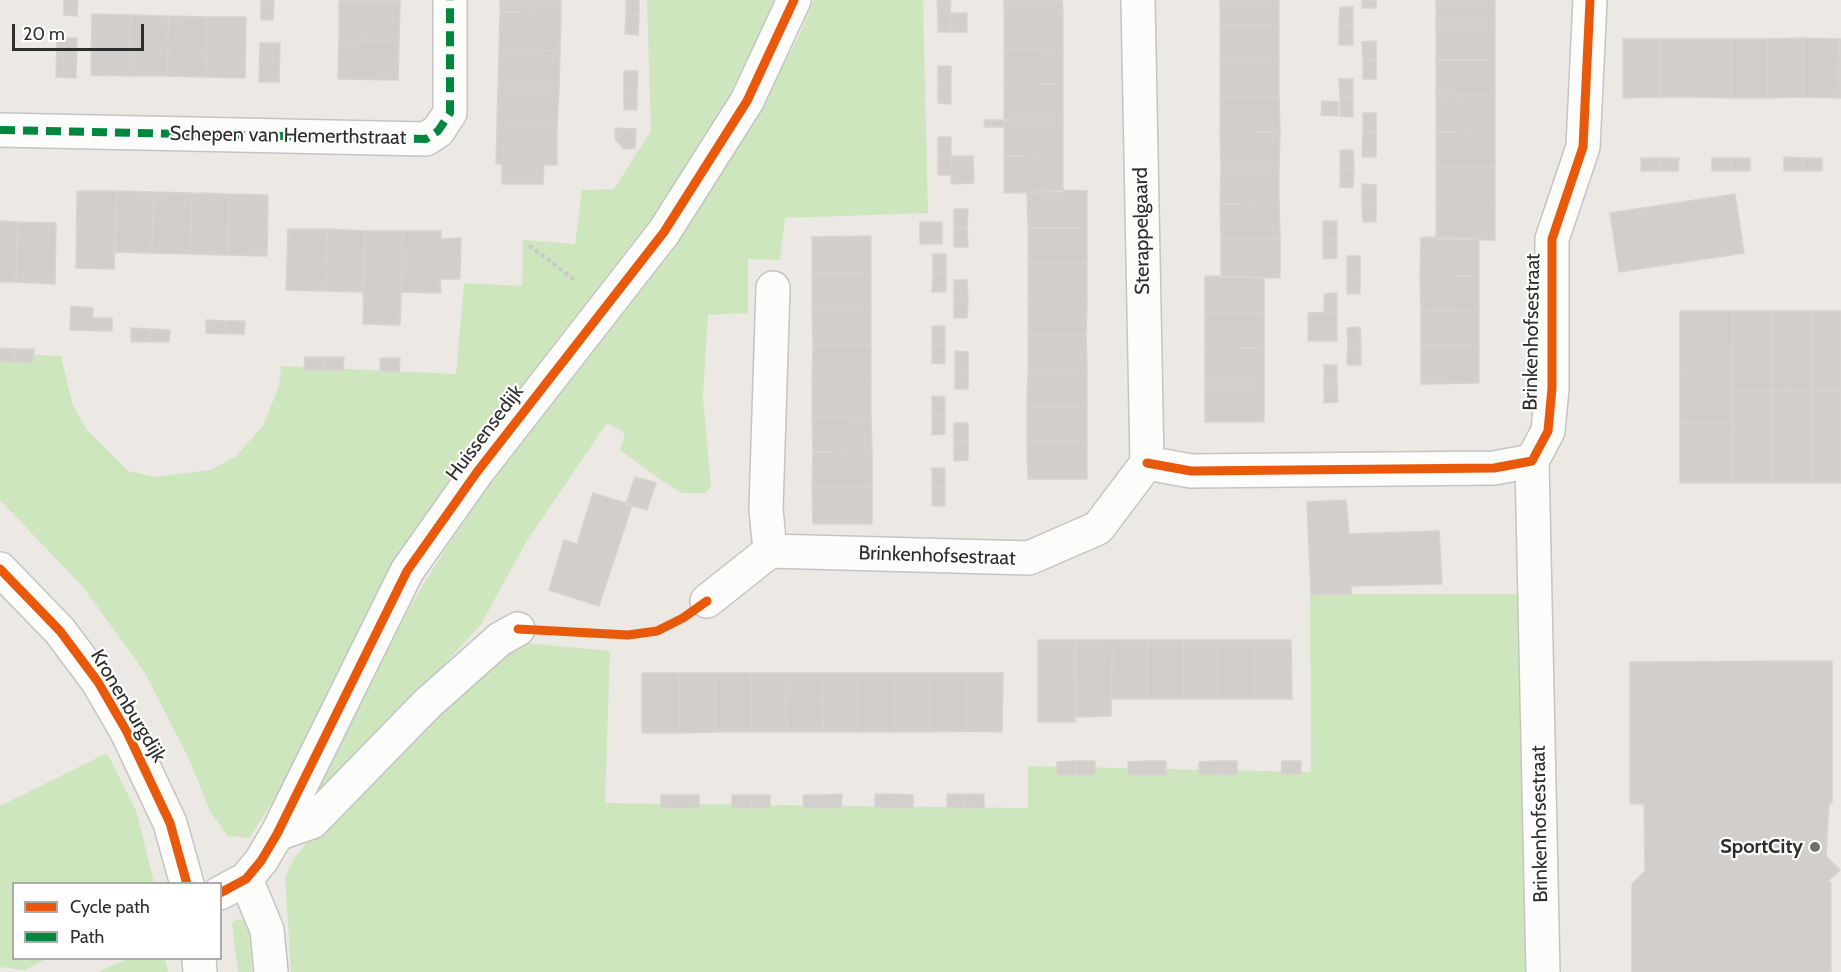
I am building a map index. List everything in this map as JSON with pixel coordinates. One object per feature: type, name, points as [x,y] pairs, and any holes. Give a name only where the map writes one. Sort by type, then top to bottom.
[{"type":"street","name":"Schepen van Hemerthstraat","points":[[0,130],[426,139],[438,131],[450,112],[450,0]]},
{"type":"street","name":"Huissensedijk","points":[[233,886],[277,834],[407,571],[477,472],[664,232],[747,101],[794,0]]},
{"type":"street","name":"Sterappelgaard","points":[[1138,0],[1147,463]]},
{"type":"street","name":"Brinkenhofsestraat","points":[[1543,972],[1532,461],[1548,431],[1552,388],[1552,239],[1583,147],[1590,0]]},
{"type":"street","points":[[707,602],[770,551],[766,509],[773,288]]},
{"type":"street","points":[[1147,463],[1202,471],[1494,468],[1532,461]]},
{"type":"street","name":"Brinkenhofsestraat","points":[[770,551],[1029,558],[1098,528],[1147,463]]},
{"type":"street","name":"Kronenburgdijk","points":[[0,569],[60,631],[98,682],[127,732],[170,823],[186,882]]},
{"type":"street","points":[[277,834],[312,822],[428,703],[500,639],[518,628]]},
{"type":"street","points":[[233,886],[267,930],[272,972]]},
{"type":"path","points":[[529,245],[580,284]]},
{"type":"green space","points":[[647,0],[776,0],[716,122],[249,838],[228,836],[210,811],[189,759],[145,673],[83,587],[0,500],[0,353],[61,356],[72,403],[86,429],[128,471],[155,477],[210,470],[235,457],[263,426],[279,386],[281,366],[456,374],[464,283],[522,286],[523,240],[575,244],[582,190],[614,189],[651,131]]},
{"type":"green space","points":[[814,0],[923,0],[928,213],[785,218],[780,260],[748,259],[748,313],[708,315],[703,397],[711,486],[706,493],[682,493],[664,482],[620,450],[625,433],[607,423],[526,542],[480,626],[317,799],[322,775],[390,641],[429,575],[481,495],[655,272],[729,162],[797,40]]},
{"type":"green space","points":[[1310,594],[1522,594],[1526,972],[291,972],[285,877],[293,860],[315,832],[515,642],[610,651],[605,803],[1028,808],[1028,766],[1311,772]]},
{"type":"green space","points":[[107,753],[137,813],[154,882],[12,882],[12,960],[44,960],[25,970],[0,967],[0,806]]},
{"type":"green space","points":[[240,919],[246,922],[249,933],[252,972],[238,972],[232,924],[235,920]]},
{"type":"green space","points":[[125,960],[165,960],[168,972],[98,972]]},
{"type":"building","points":[[64,0],[78,0],[77,16],[64,15]]},
{"type":"building","points":[[261,0],[274,0],[273,20],[261,20]]},
{"type":"building","points":[[340,0],[400,0],[400,3],[339,2]]},
{"type":"building","points":[[500,0],[561,0],[561,13],[500,12]]},
{"type":"building","points":[[626,0],[639,0],[639,15],[626,15]]},
{"type":"building","points":[[937,0],[951,0],[950,13],[938,13]]},
{"type":"building","points":[[1004,0],[1062,0],[1063,13],[1004,13]]},
{"type":"building","points":[[1220,0],[1279,0],[1279,26],[1220,26]]},
{"type":"building","points":[[1362,0],[1376,0],[1376,8],[1362,8]]},
{"type":"building","points":[[1436,0],[1495,0],[1495,24],[1436,24]]},
{"type":"building","points":[[339,2],[400,3],[399,41],[339,40]]},
{"type":"building","points":[[1340,7],[1353,7],[1353,26],[1339,26]]},
{"type":"building","points":[[500,12],[561,13],[560,51],[499,50]]},
{"type":"building","points":[[938,13],[950,13],[951,32],[938,32]]},
{"type":"building","points":[[950,13],[967,13],[967,32],[951,32]]},
{"type":"building","points":[[1004,13],[1063,13],[1063,48],[1004,49]]},
{"type":"building","points":[[92,14],[131,15],[130,76],[91,75]]},
{"type":"building","points":[[131,15],[169,16],[167,76],[130,76]]},
{"type":"building","points":[[626,15],[639,15],[638,35],[625,34]]},
{"type":"building","points":[[169,16],[207,17],[205,77],[167,76]]},
{"type":"building","points":[[207,17],[246,17],[245,78],[205,77]]},
{"type":"building","points":[[1436,24],[1495,24],[1495,60],[1436,60]]},
{"type":"building","points":[[1220,26],[1279,26],[1279,61],[1220,62]]},
{"type":"building","points":[[1339,26],[1353,26],[1353,45],[1339,45]]},
{"type":"building","points":[[57,38],[77,38],[76,78],[56,77]]},
{"type":"building","points":[[1803,38],[1803,97],[1767,98],[1767,39]]},
{"type":"building","points":[[1803,38],[1839,39],[1838,98],[1803,97]]},
{"type":"building","points":[[1623,39],[1660,39],[1660,97],[1623,98]]},
{"type":"building","points":[[1660,39],[1696,39],[1696,97],[1660,97]]},
{"type":"building","points":[[1696,39],[1731,39],[1731,98],[1696,97]]},
{"type":"building","points":[[1731,39],[1767,39],[1767,98],[1731,98]]},
{"type":"building","points":[[1839,39],[1841,39],[1841,98],[1838,98]]},
{"type":"building","points":[[339,40],[399,41],[398,80],[338,79]]},
{"type":"building","points":[[1376,41],[1376,60],[1363,60],[1362,42]]},
{"type":"building","points":[[260,43],[280,43],[279,82],[259,82]]},
{"type":"building","points":[[1063,48],[1063,84],[1004,85],[1004,49]]},
{"type":"building","points":[[499,50],[560,51],[559,88],[498,88]]},
{"type":"building","points":[[1363,60],[1376,60],[1376,79],[1363,79]]},
{"type":"building","points":[[1436,60],[1495,60],[1495,95],[1436,96]]},
{"type":"building","points":[[1279,61],[1279,97],[1220,97],[1220,62]]},
{"type":"building","points":[[938,66],[951,66],[951,84],[938,84]]},
{"type":"building","points":[[624,71],[638,71],[637,90],[624,90]]},
{"type":"building","points":[[1339,79],[1353,79],[1353,98],[1340,98]]},
{"type":"building","points":[[938,84],[951,84],[951,104],[938,103]]},
{"type":"building","points":[[1063,84],[1063,120],[1004,120],[1004,85]]},
{"type":"building","points":[[498,88],[559,88],[557,126],[497,125]]},
{"type":"building","points":[[624,90],[637,90],[637,110],[624,110]]},
{"type":"building","points":[[1495,95],[1495,131],[1436,132],[1436,96]]},
{"type":"building","points":[[1220,97],[1279,97],[1280,132],[1220,133]]},
{"type":"building","points":[[1340,98],[1353,98],[1353,117],[1340,116]]},
{"type":"building","points":[[1322,101],[1338,102],[1338,116],[1321,115]]},
{"type":"building","points":[[1363,113],[1376,113],[1376,132],[1363,132]]},
{"type":"building","points":[[984,120],[1004,120],[1004,127],[985,127]]},
{"type":"building","points":[[1004,120],[1063,120],[1063,155],[1004,156]]},
{"type":"building","points":[[497,125],[557,126],[557,165],[544,165],[543,184],[502,184],[502,164],[496,164]]},
{"type":"building","points":[[615,128],[636,129],[635,148],[624,149],[615,139]]},
{"type":"building","points":[[1495,131],[1495,167],[1436,167],[1436,132]]},
{"type":"building","points":[[1280,132],[1279,168],[1221,168],[1220,133]]},
{"type":"building","points":[[1363,132],[1376,132],[1376,157],[1362,157]]},
{"type":"building","points":[[938,137],[951,137],[951,156],[938,156]]},
{"type":"building","points":[[1340,150],[1353,150],[1354,169],[1340,169]]},
{"type":"building","points":[[1063,155],[1063,192],[1004,193],[1004,156]]},
{"type":"building","points":[[938,156],[951,156],[951,175],[938,175]]},
{"type":"building","points":[[951,156],[973,156],[974,183],[951,184]]},
{"type":"building","points":[[1784,157],[1803,158],[1803,171],[1784,171]]},
{"type":"building","points":[[1641,158],[1660,158],[1660,171],[1641,171]]},
{"type":"building","points":[[1660,158],[1679,158],[1678,171],[1660,171]]},
{"type":"building","points":[[1712,158],[1731,158],[1731,171],[1712,171]]},
{"type":"building","points":[[1731,158],[1750,158],[1750,171],[1731,171]]},
{"type":"building","points":[[1803,158],[1822,158],[1822,171],[1803,171]]},
{"type":"building","points":[[1436,167],[1495,167],[1495,203],[1436,203]]},
{"type":"building","points":[[1221,168],[1279,168],[1279,203],[1220,204]]},
{"type":"building","points":[[1340,169],[1354,169],[1353,188],[1340,187]]},
{"type":"building","points":[[1362,184],[1376,185],[1376,203],[1362,203]]},
{"type":"building","points":[[77,191],[117,191],[114,269],[76,268]]},
{"type":"building","points":[[117,191],[154,192],[152,253],[115,252]]},
{"type":"building","points":[[1087,191],[1087,228],[1028,228],[1027,192]]},
{"type":"building","points":[[154,192],[192,193],[190,254],[152,253]]},
{"type":"building","points":[[192,193],[229,194],[228,255],[190,254]]},
{"type":"building","points":[[229,194],[268,195],[267,256],[228,255]]},
{"type":"building","points":[[1735,194],[1744,253],[1619,272],[1610,213]]},
{"type":"building","points":[[1279,203],[1280,239],[1221,239],[1220,204]]},
{"type":"building","points":[[1362,203],[1376,203],[1376,222],[1363,222]]},
{"type":"building","points":[[1436,203],[1495,203],[1495,240],[1436,239]]},
{"type":"building","points":[[954,209],[968,209],[967,228],[954,228]]},
{"type":"building","points":[[0,221],[18,222],[16,282],[0,282]]},
{"type":"building","points":[[1323,221],[1337,221],[1337,239],[1323,240]]},
{"type":"building","points":[[18,222],[56,223],[55,284],[16,282]]},
{"type":"building","points":[[920,222],[942,222],[942,244],[920,244]]},
{"type":"building","points":[[954,228],[967,228],[968,247],[954,247]]},
{"type":"building","points":[[1028,228],[1087,228],[1087,263],[1028,263]]},
{"type":"building","points":[[288,229],[327,229],[326,291],[286,290]]},
{"type":"building","points":[[327,229],[365,231],[363,292],[326,291]]},
{"type":"building","points":[[365,231],[403,231],[400,325],[363,324]]},
{"type":"building","points":[[403,231],[441,231],[441,239],[461,238],[460,279],[440,279],[441,293],[401,292]]},
{"type":"building","points":[[871,236],[871,274],[812,274],[812,237]]},
{"type":"building","points":[[1421,237],[1479,238],[1479,276],[1420,277]]},
{"type":"building","points":[[1221,239],[1280,239],[1280,278],[1221,277]]},
{"type":"building","points":[[1337,239],[1337,258],[1323,259],[1323,240]]},
{"type":"building","points":[[933,254],[946,254],[946,273],[933,273]]},
{"type":"building","points":[[1347,256],[1360,256],[1360,275],[1347,275]]},
{"type":"building","points":[[1028,263],[1087,263],[1087,299],[1028,299]]},
{"type":"building","points":[[933,273],[946,273],[946,292],[932,292]]},
{"type":"building","points":[[812,274],[871,274],[871,309],[812,310]]},
{"type":"building","points":[[1347,275],[1360,275],[1360,294],[1347,294]]},
{"type":"building","points":[[1205,276],[1264,277],[1264,313],[1205,313]]},
{"type":"building","points":[[1479,276],[1479,310],[1421,311],[1420,277]]},
{"type":"building","points":[[954,280],[967,280],[968,299],[954,299]]},
{"type":"building","points":[[1337,293],[1337,312],[1324,313],[1324,294]]},
{"type":"building","points":[[954,299],[968,299],[967,318],[954,318]]},
{"type":"building","points":[[1028,299],[1087,299],[1086,335],[1028,335]]},
{"type":"building","points":[[71,306],[93,308],[93,318],[112,318],[112,331],[70,330]]},
{"type":"building","points":[[871,309],[871,345],[813,345],[812,310]]},
{"type":"building","points":[[1479,310],[1479,346],[1421,346],[1421,311]]},
{"type":"building","points":[[1680,311],[1733,311],[1732,371],[1680,371]]},
{"type":"building","points":[[1733,311],[1772,311],[1772,391],[1732,391]]},
{"type":"building","points":[[1772,311],[1812,311],[1812,390],[1772,391]]},
{"type":"building","points":[[1812,311],[1841,311],[1841,390],[1812,390]]},
{"type":"building","points":[[1337,312],[1337,341],[1308,341],[1308,313]]},
{"type":"building","points":[[1205,313],[1264,313],[1264,348],[1205,349]]},
{"type":"building","points":[[206,320],[225,321],[225,334],[206,333]]},
{"type":"building","points":[[225,321],[245,321],[244,334],[225,334]]},
{"type":"building","points":[[932,326],[945,326],[945,345],[932,344]]},
{"type":"building","points":[[1360,327],[1361,347],[1348,346],[1347,328]]},
{"type":"building","points":[[131,328],[150,329],[150,342],[131,342]]},
{"type":"building","points":[[150,329],[170,330],[169,342],[150,342]]},
{"type":"building","points":[[1028,335],[1086,335],[1087,370],[1028,371]]},
{"type":"building","points":[[932,344],[945,345],[945,364],[932,363]]},
{"type":"building","points":[[813,345],[871,345],[871,381],[812,381]]},
{"type":"building","points":[[1348,346],[1361,347],[1361,365],[1347,365]]},
{"type":"building","points":[[1421,346],[1479,346],[1479,383],[1421,384]]},
{"type":"building","points":[[0,348],[15,349],[14,362],[0,361]]},
{"type":"building","points":[[1264,348],[1264,384],[1205,384],[1205,349]]},
{"type":"building","points":[[15,349],[34,349],[33,363],[14,362]]},
{"type":"building","points":[[955,351],[968,352],[968,370],[955,370]]},
{"type":"building","points":[[305,357],[324,357],[324,370],[304,370]]},
{"type":"building","points":[[324,357],[344,357],[343,370],[324,370]]},
{"type":"building","points":[[380,358],[400,358],[399,372],[380,371]]},
{"type":"building","points":[[1324,365],[1337,365],[1337,384],[1324,384]]},
{"type":"building","points":[[955,370],[968,370],[968,389],[955,389]]},
{"type":"building","points":[[1087,370],[1087,406],[1027,406],[1028,371]]},
{"type":"building","points":[[1680,371],[1732,371],[1733,423],[1680,423]]},
{"type":"building","points":[[812,381],[871,381],[871,416],[812,417]]},
{"type":"building","points":[[1205,384],[1264,384],[1264,422],[1205,422]]},
{"type":"building","points":[[1324,384],[1337,384],[1338,402],[1324,403]]},
{"type":"building","points":[[1812,390],[1841,390],[1841,483],[1812,483]]},
{"type":"building","points":[[1812,390],[1812,483],[1772,483],[1772,391]]},
{"type":"building","points":[[1732,391],[1772,391],[1772,483],[1732,483]]},
{"type":"building","points":[[932,396],[945,397],[945,415],[932,416]]},
{"type":"building","points":[[1027,406],[1087,406],[1087,442],[1027,442]]},
{"type":"building","points":[[945,415],[945,434],[932,435],[932,416]]},
{"type":"building","points":[[871,416],[872,451],[813,452],[812,417]]},
{"type":"building","points":[[954,423],[968,423],[968,441],[954,442]]},
{"type":"building","points":[[1680,423],[1733,423],[1732,483],[1680,483]]},
{"type":"building","points":[[968,441],[968,460],[954,461],[954,442]]},
{"type":"building","points":[[1027,442],[1087,442],[1087,479],[1028,479]]},
{"type":"building","points":[[872,451],[872,487],[812,487],[813,452]]},
{"type":"building","points":[[932,468],[945,468],[945,487],[932,487]]},
{"type":"building","points":[[635,477],[656,483],[647,510],[626,504]]},
{"type":"building","points":[[812,487],[872,487],[872,524],[813,524]]},
{"type":"building","points":[[932,487],[945,487],[945,506],[932,506]]},
{"type":"building","points":[[593,493],[632,505],[599,606],[549,590],[564,540],[577,544]]},
{"type":"building","points":[[1346,500],[1349,534],[1439,531],[1442,584],[1351,586],[1351,594],[1311,595],[1307,502]]},
{"type":"building","points":[[1038,640],[1075,640],[1075,722],[1038,722]]},
{"type":"building","points":[[1075,640],[1112,640],[1111,716],[1076,717]]},
{"type":"building","points":[[1112,640],[1147,640],[1147,699],[1111,699]]},
{"type":"building","points":[[1147,640],[1183,640],[1183,699],[1147,699]]},
{"type":"building","points":[[1183,640],[1218,640],[1218,699],[1183,699]]},
{"type":"building","points":[[1218,640],[1254,640],[1254,699],[1218,699]]},
{"type":"building","points":[[1254,640],[1291,640],[1292,699],[1254,699]]},
{"type":"building","points":[[1832,661],[1832,803],[1829,803],[1826,856],[1840,870],[1828,881],[1831,883],[1831,972],[1632,972],[1632,884],[1645,871],[1644,804],[1630,804],[1630,662]]},
{"type":"building","points":[[642,673],[679,673],[679,733],[642,733]]},
{"type":"building","points":[[679,673],[715,673],[715,732],[679,733]]},
{"type":"building","points":[[715,673],[751,673],[751,732],[715,732]]},
{"type":"building","points":[[751,673],[786,673],[787,732],[751,732]]},
{"type":"building","points":[[786,673],[822,673],[823,732],[787,732]]},
{"type":"building","points":[[822,673],[858,673],[858,732],[823,732]]},
{"type":"building","points":[[858,673],[894,673],[894,732],[858,732]]},
{"type":"building","points":[[894,673],[930,673],[930,732],[894,732]]},
{"type":"building","points":[[930,673],[966,673],[966,731],[930,732]]},
{"type":"building","points":[[966,673],[1003,673],[1002,732],[966,731]]},
{"type":"building","points":[[1076,761],[1076,775],[1057,775],[1057,762]]},
{"type":"building","points":[[1076,761],[1095,761],[1095,775],[1076,775]]},
{"type":"building","points":[[1147,761],[1166,761],[1166,775],[1147,775]]},
{"type":"building","points":[[1147,761],[1147,775],[1128,775],[1128,762]]},
{"type":"building","points":[[1218,761],[1237,761],[1237,775],[1218,774]]},
{"type":"building","points":[[1218,761],[1218,774],[1199,775],[1199,762]]},
{"type":"building","points":[[1282,761],[1301,761],[1301,774],[1281,775]]},
{"type":"building","points":[[842,794],[841,808],[822,808],[822,795]]},
{"type":"building","points":[[875,794],[894,794],[894,808],[875,808]]},
{"type":"building","points":[[894,794],[913,795],[913,808],[894,808]]},
{"type":"building","points":[[947,794],[965,794],[965,808],[947,808]]},
{"type":"building","points":[[965,794],[984,794],[984,808],[965,808]]},
{"type":"building","points":[[661,795],[680,795],[680,808],[661,808]]},
{"type":"building","points":[[680,795],[699,795],[699,808],[680,808]]},
{"type":"building","points":[[732,795],[751,795],[751,808],[732,808]]},
{"type":"building","points":[[751,795],[770,795],[770,808],[751,808]]},
{"type":"building","points":[[803,795],[822,795],[822,808],[804,808]]},
{"type":"marked path","points":[[0,130],[426,139],[438,131],[450,113],[450,0]]},
{"type":"cycle path","points":[[222,892],[246,879],[261,861],[277,834],[407,571],[477,472],[664,232],[747,101],[794,0]]},
{"type":"cycle path","points":[[1147,463],[1191,471],[1494,468],[1532,461],[1548,431],[1552,388],[1552,239],[1583,147],[1590,0]]},
{"type":"cycle path","points":[[0,569],[60,631],[98,682],[127,732],[170,823],[186,882]]},
{"type":"cycle path","points":[[518,629],[628,635],[657,631],[683,618],[707,601]]},
{"type":"place","name":"SportCity","points":[[1815,847]]}]
